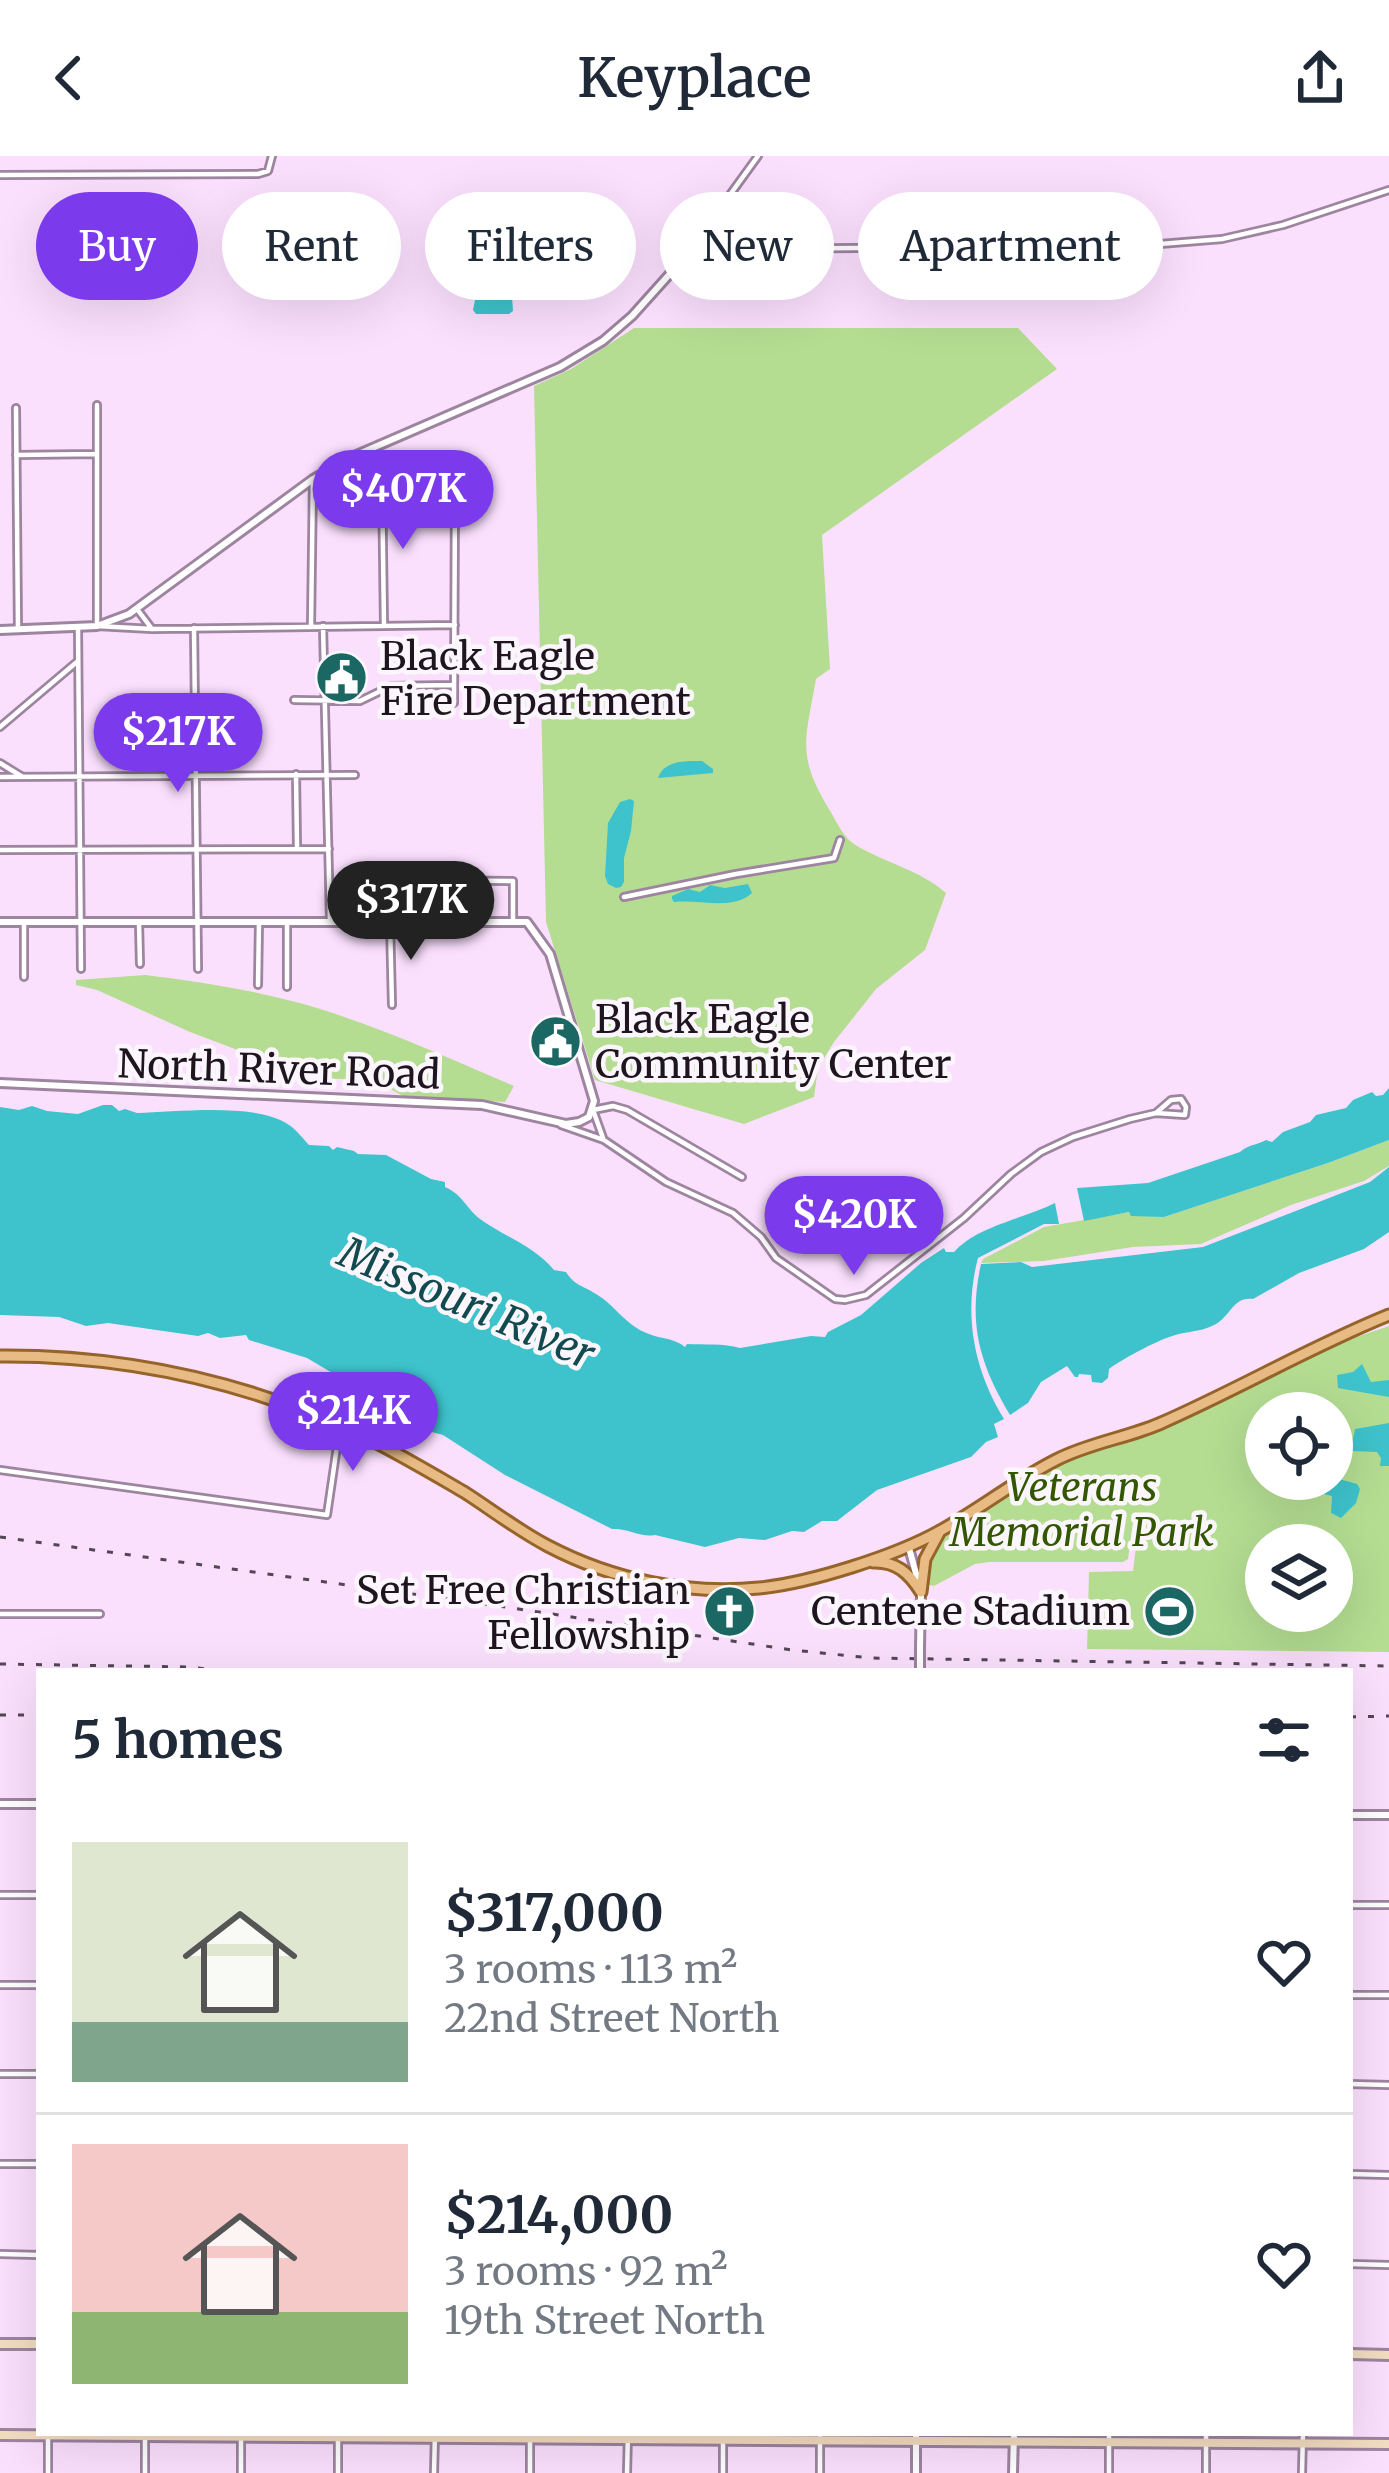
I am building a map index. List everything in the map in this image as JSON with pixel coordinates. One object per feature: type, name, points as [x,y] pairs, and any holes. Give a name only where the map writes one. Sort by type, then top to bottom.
[{"type":"main road","points":[[0,1356],[70,1357],[147,1366],[254,1394],[388,1449],[544,1544],[611,1573],[680,1587],[742,1589],[812,1578],[908,1545],[1069,1454],[1162,1422],[1389,1315]]},
{"type":"main road","points":[[921,1592],[925,1558],[940,1531]]},
{"type":"main road","points":[[862,1562],[893,1564],[921,1592]]},
{"type":"main road","points":[[0,2344],[36,2344]]},
{"type":"main road","points":[[1353,2354],[1389,2355]]},
{"type":"main road","points":[[0,2434],[36,2434]]},
{"type":"main road","points":[[628,2436],[1302,2438],[1389,2444]]},
{"type":"street","points":[[0,175],[258,174],[268,171],[272,156]]},
{"type":"street","points":[[732,192],[758,156]]},
{"type":"street","points":[[834,248],[1135,246],[1222,239],[1389,190]]},
{"type":"street","points":[[100,625],[137,609],[313,479],[354,456],[560,367],[603,341],[660,285]]},
{"type":"street","points":[[97,405],[100,625]]},
{"type":"street","points":[[16,408],[18,630]]},
{"type":"street","points":[[16,454],[97,454]]},
{"type":"street","points":[[382,478],[384,626]]},
{"type":"street","points":[[313,479],[450,480],[455,494],[454,703]]},
{"type":"street","points":[[311,626],[313,479]]},
{"type":"street","points":[[137,609],[152,629]]},
{"type":"street","points":[[0,631],[100,625],[152,629],[455,625]]},
{"type":"street","points":[[323,626],[330,922]]},
{"type":"street","points":[[78,628],[81,969]]},
{"type":"street","points":[[194,628],[198,969]]},
{"type":"street","points":[[0,727],[78,661]]},
{"type":"street","points":[[294,700],[360,701],[392,686],[454,685]]},
{"type":"street","points":[[0,764],[22,777]]},
{"type":"street","points":[[296,774],[297,849]]},
{"type":"street","points":[[0,777],[355,775]]},
{"type":"street","points":[[624,897],[834,858],[840,840]]},
{"type":"street","points":[[0,850],[329,849]]},
{"type":"street","points":[[392,1004],[394,922],[401,883],[513,881],[513,922]]},
{"type":"street","points":[[0,922],[527,922],[550,954],[590,1088],[591,1113],[604,1140]]},
{"type":"street","points":[[24,922],[24,977]]},
{"type":"street","points":[[258,986],[260,922]]},
{"type":"street","points":[[287,922],[287,987]]},
{"type":"street","points":[[139,923],[140,964]]},
{"type":"street","name":"North River Road","points":[[0,1083],[482,1105],[553,1122],[604,1140],[667,1182],[733,1213],[761,1237],[776,1258],[835,1299],[845,1300],[866,1295],[1041,1152],[1101,1127],[1156,1113],[1185,1115],[1186,1107],[1181,1100],[1171,1100],[1156,1113]]},
{"type":"street","points":[[591,1113],[613,1106],[627,1111],[742,1177]]},
{"type":"street","name":"North River Road","points":[[553,1122],[579,1122],[591,1113]]},
{"type":"street","points":[[0,1470],[327,1515],[340,1426]]},
{"type":"street","points":[[908,1545],[921,1592],[920,1668]]},
{"type":"street","points":[[0,1614],[100,1614]]},
{"type":"street","points":[[0,1804],[36,1804]]},
{"type":"street","points":[[1353,1815],[1389,1815]]},
{"type":"street","points":[[0,1895],[36,1895]]},
{"type":"street","points":[[1353,1905],[1389,1906]]},
{"type":"street","points":[[0,1985],[36,1985]]},
{"type":"street","points":[[1353,1995],[1389,1995]]},
{"type":"street","points":[[0,2074],[36,2074]]},
{"type":"street","points":[[1353,2084],[1389,2085]]},
{"type":"street","points":[[0,2164],[36,2164]]},
{"type":"street","points":[[1353,2174],[1389,2175]]},
{"type":"street","points":[[0,2254],[36,2254]]},
{"type":"street","points":[[1353,2264],[1389,2265]]},
{"type":"street","points":[[48,2436],[48,2473]]},
{"type":"street","points":[[145,2436],[145,2473]]},
{"type":"street","points":[[241,2473],[242,2436]]},
{"type":"street","points":[[338,2436],[338,2473]]},
{"type":"street","points":[[434,2473],[435,2436]]},
{"type":"street","points":[[530,2436],[530,2473]]},
{"type":"street","points":[[627,2473],[628,2436]]},
{"type":"street","points":[[723,2436],[723,2473]]},
{"type":"street","points":[[820,2437],[820,2473]]},
{"type":"street","points":[[916,2437],[916,2473]]},
{"type":"street","points":[[1013,2438],[1013,2473]]},
{"type":"street","points":[[1109,2438],[1109,2473]]},
{"type":"street","points":[[1206,2438],[1206,2473]]},
{"type":"street","points":[[1302,2438],[1303,2473]]},
{"type":"green space","points":[[634,328],[1018,328],[1057,369],[822,535],[830,669],[816,679],[808,763],[850,841],[946,893],[925,950],[876,989],[834,1042],[818,1068],[814,1097],[744,1124],[595,1080],[546,922],[534,386],[571,369]]},
{"type":"green space","points":[[145,975],[317,1008],[514,1086],[505,1102],[405,1097],[374,1080],[311,1078],[76,985],[76,980]]},
{"type":"green space","points":[[1389,1140],[1389,1166],[1364,1181],[1291,1205],[1201,1244],[981,1263],[1044,1227],[1130,1212],[1164,1217]]},
{"type":"green space","name":"Veterans Memorial Park","points":[[1389,1326],[1389,1652],[1087,1649],[1089,1572],[1133,1571],[1140,1513],[1134,1515],[1128,1559],[1123,1562],[989,1562],[975,1564],[934,1586],[926,1584],[932,1556],[946,1531],[1050,1467],[1095,1447],[1154,1431],[1327,1347]]},
{"type":"water","points":[[475,300],[512,300],[509,314],[476,314]]},
{"type":"water","points":[[702,761],[713,773],[658,778],[670,765]]},
{"type":"water","points":[[634,801],[624,882],[616,888],[605,876],[608,823],[620,802]]},
{"type":"water","points":[[748,884],[752,893],[735,902],[672,899],[688,889],[700,892],[710,885]]},
{"type":"water","points":[[1389,1088],[1389,1140],[1164,1217],[1131,1216],[1129,1212],[1084,1221],[1077,1188],[1148,1183],[1266,1140],[1272,1142],[1316,1115],[1346,1108],[1372,1092],[1383,1095]]},
{"type":"water","name":"Missouri River","points":[[103,1105],[137,1113],[257,1113],[289,1125],[309,1145],[386,1155],[445,1182],[480,1219],[554,1270],[566,1272],[634,1326],[685,1347],[740,1348],[825,1337],[861,1315],[944,1248],[954,1252],[988,1229],[1055,1203],[1059,1224],[1044,1224],[978,1258],[972,1300],[974,1342],[985,1381],[1004,1419],[994,1424],[998,1437],[971,1457],[877,1490],[837,1521],[822,1521],[804,1532],[765,1540],[739,1538],[705,1547],[612,1529],[505,1475],[307,1358],[249,1340],[246,1335],[220,1338],[108,1323],[86,1326],[59,1317],[0,1315],[0,1107],[32,1106],[78,1114]]},
{"type":"water","points":[[1389,1167],[1389,1232],[1364,1249],[1299,1273],[1253,1299],[1241,1300],[1211,1326],[1143,1349],[1109,1369],[1102,1383],[1092,1382],[1091,1375],[1075,1377],[1067,1366],[1041,1382],[1028,1403],[1010,1415],[979,1342],[976,1305],[981,1264],[1021,1262],[1032,1267],[1203,1247],[1370,1182]]},
{"type":"water","points":[[1362,1364],[1371,1382],[1389,1380],[1389,1397],[1338,1388],[1337,1375],[1353,1372]]},
{"type":"water","points":[[1389,1423],[1389,1466],[1380,1466],[1377,1452],[1353,1451],[1355,1429]]},
{"type":"water","points":[[1353,1483],[1357,1484],[1356,1503],[1341,1518],[1331,1513],[1332,1500],[1353,1500]]},
{"type":"railway","points":[[0,1537],[871,1658],[1389,1666]]},
{"type":"railway","points":[[0,1664],[198,1668]]},
{"type":"railway","points":[[0,1715],[36,1715]]},
{"type":"railway","points":[[1353,1717],[1389,1716]]},
{"type":"place","name":"Black Eagle Fire Department","points":[[341,678]]},
{"type":"place","name":"Black Eagle Community Center","points":[[556,1041]]},
{"type":"place","name":"Centene Stadium","points":[[1169,1611]]},
{"type":"place","name":"Set Free Christian Fellowship","points":[[729,1612]]}]
